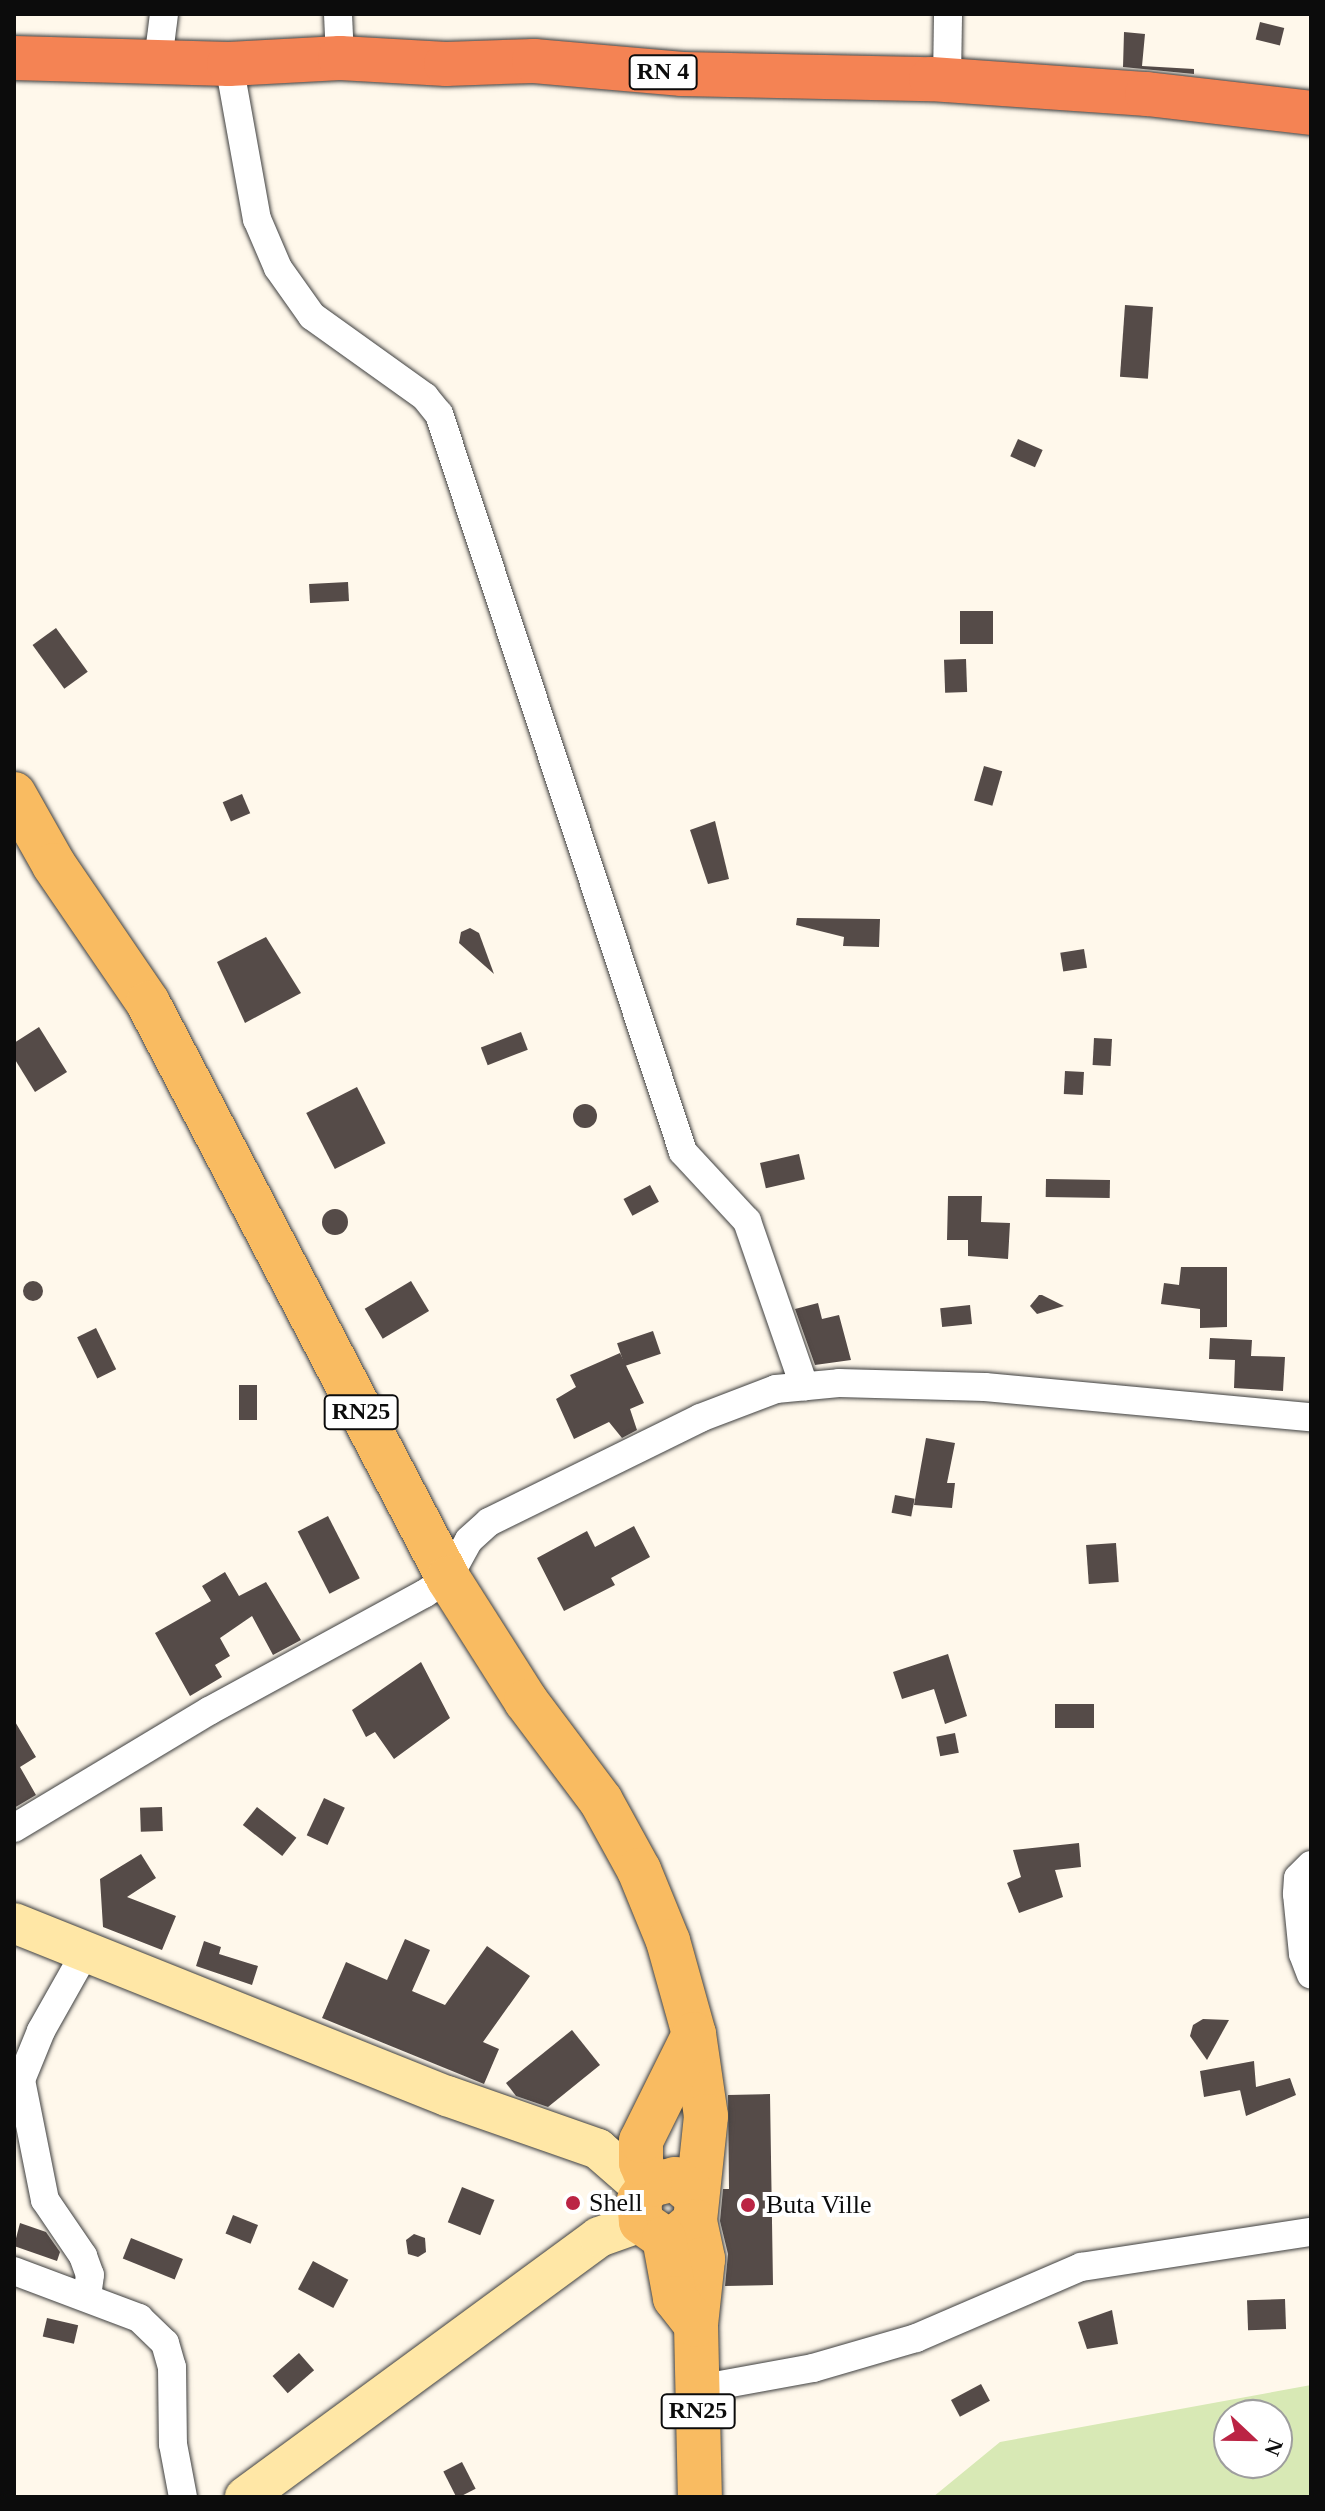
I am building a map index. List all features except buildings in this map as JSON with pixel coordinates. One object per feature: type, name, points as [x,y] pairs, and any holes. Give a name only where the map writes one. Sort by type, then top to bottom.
[{"type":"highway","name":"RN 4","points":[[14,58],[229,64],[340,58],[446,64],[534,61],[682,74],[947,80],[1147,94],[1311,113]]},
{"type":"main road","name":"RN25","points":[[14,794],[54,865],[148,1003],[448,1578],[526,1701],[601,1801],[639,1870],[668,1941],[694,2034],[706,2116],[665,2209]]},
{"type":"main road","name":"RN25","points":[[694,2034],[641,2141],[641,2163],[665,2209],[675,2298],[696,2325],[700,2497]]},
{"type":"street","points":[[158,61],[164,14]]},
{"type":"street","points":[[338,14],[340,58]]},
{"type":"street","points":[[947,80],[948,14]]},
{"type":"street","points":[[229,64],[257,219],[278,268],[312,316],[425,397],[439,414],[683,1152],[747,1221],[804,1386]]},
{"type":"street","points":[[14,1828],[209,1711],[448,1578],[469,1540],[489,1522],[729,1406],[776,1389],[804,1386],[985,1387],[1311,1417]]},
{"type":"street","points":[[1311,1865],[1298,1878],[1297,1894],[1303,1954],[1311,1975]]},
{"type":"street","points":[[14,1923],[447,2096],[598,2149],[665,2209],[599,2237],[245,2497]]},
{"type":"street","points":[[86,1951],[33,2045],[21,2080],[45,2200],[83,2256],[90,2275],[87,2297]]},
{"type":"street","points":[[698,2389],[813,2368],[916,2338],[1081,2267],[1311,2232]]},
{"type":"street","points":[[14,2271],[139,2318],[165,2343],[172,2367],[173,2444],[183,2497]]},
{"type":"green space","points":[[1311,2385],[1311,2497],[933,2497],[1000,2442],[1213,2403],[1213,2479],[1293,2479],[1293,2399],[1235,2399]]},
{"type":"place","name":"Shell","points":[[573,2203]]},
{"type":"place","name":"Buta Ville","points":[[748,2205]]}]
